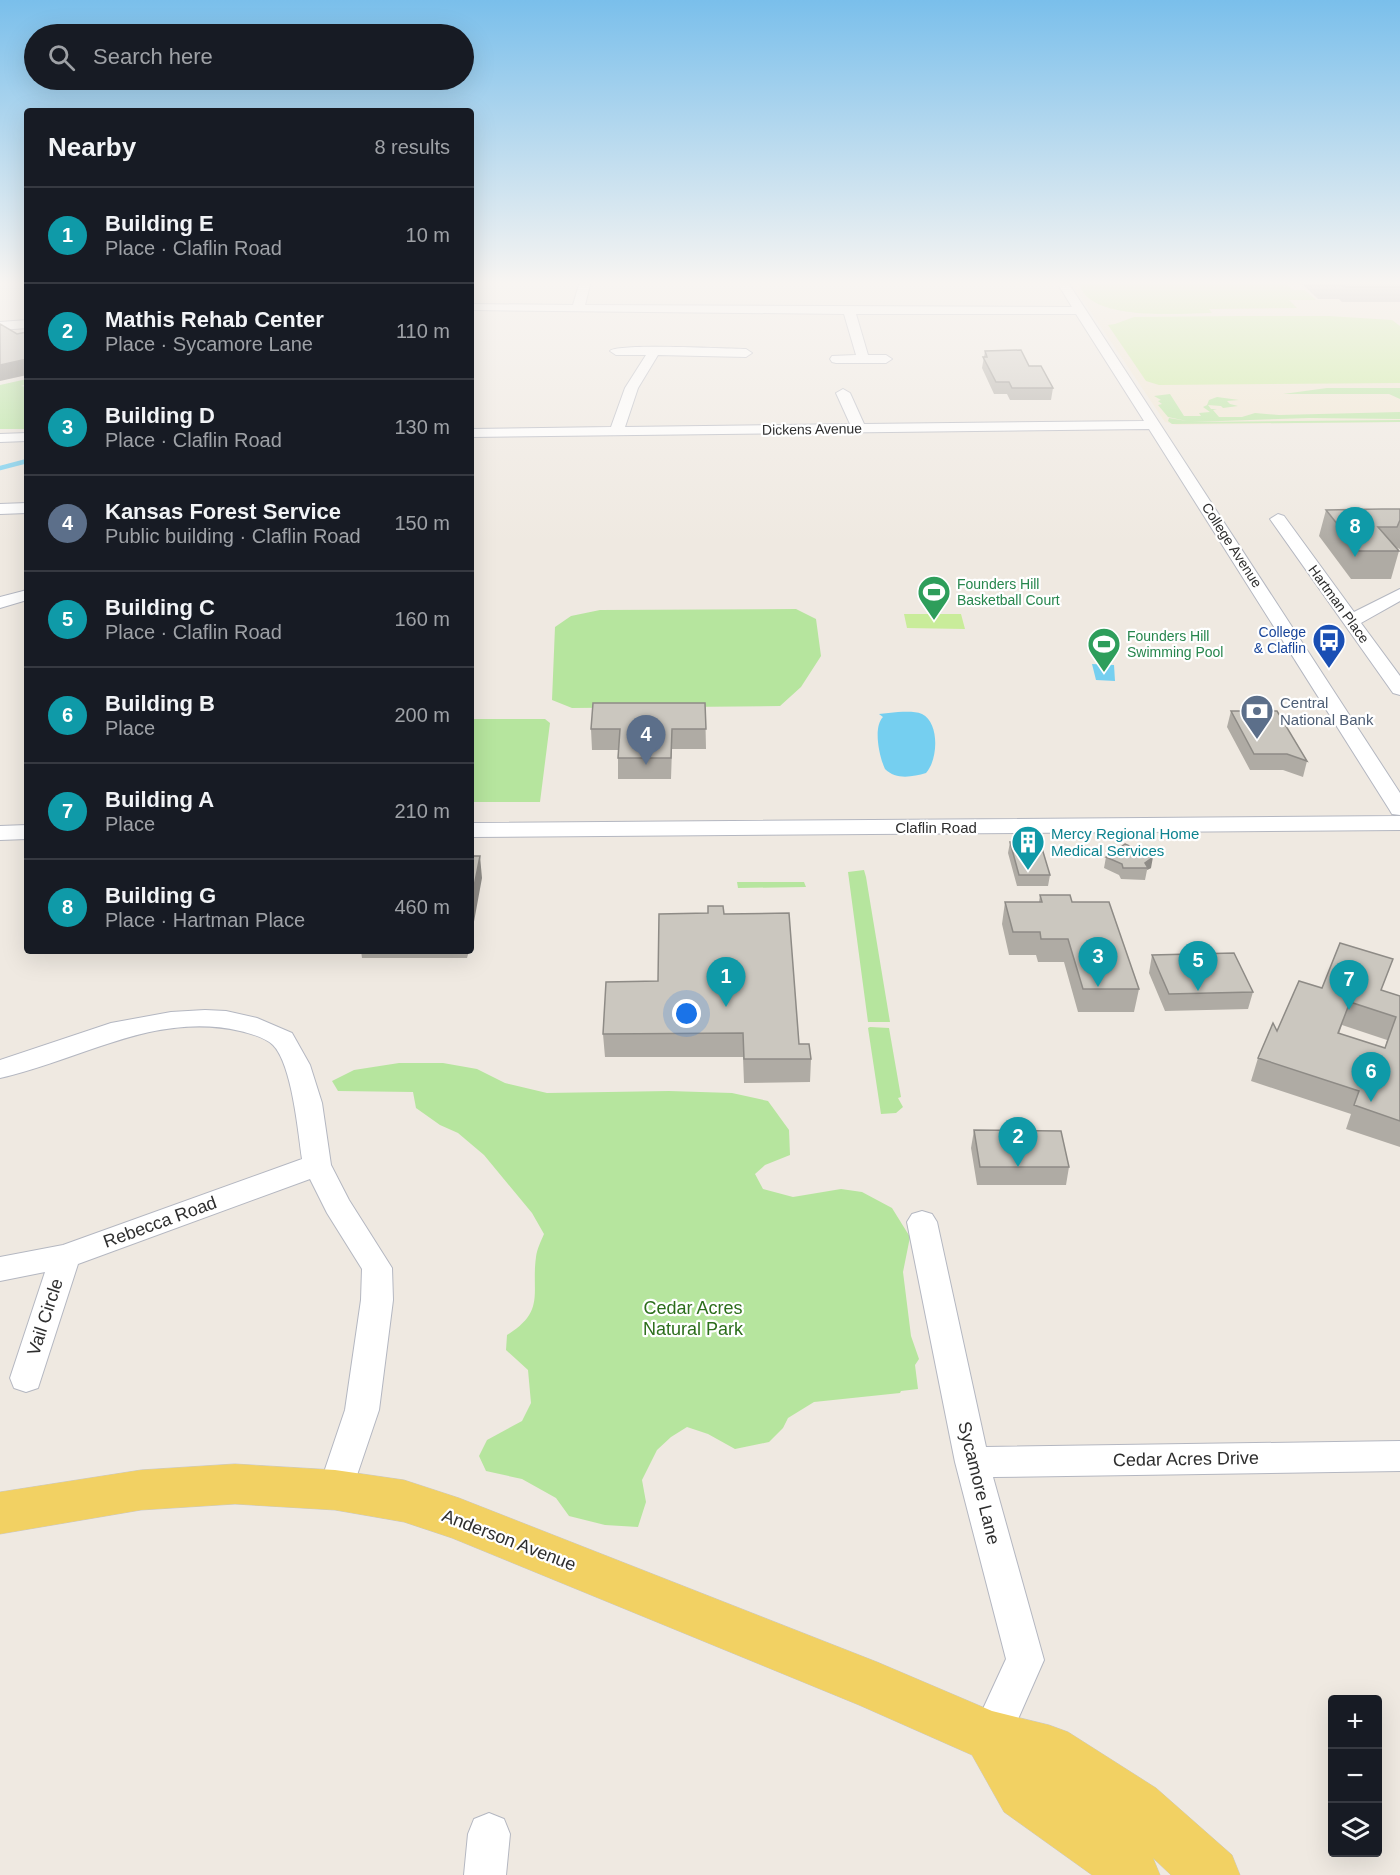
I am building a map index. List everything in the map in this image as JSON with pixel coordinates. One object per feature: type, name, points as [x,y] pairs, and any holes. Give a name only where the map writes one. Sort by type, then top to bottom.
[{"type":"main road","name":"Anderson Avenue","points":[[0,1513],[141,1490],[235,1484],[335,1490],[405,1501],[459,1519],[877,1687],[990,1737],[1049,1751],[1137,1807],[1212,1875]]},
{"type":"main road","points":[[990,1737],[1023,1793],[1104,1848],[1132,1875]]},
{"type":"street","points":[[617,431],[624,400],[644,368]]},
{"type":"street","name":"College Avenue","points":[[1117,368],[1400,809]]},
{"type":"street","points":[[843,393],[859,428]]},
{"type":"street","name":"Dickens Avenue","points":[[474,433],[1154,425]]},
{"type":"street","points":[[0,438],[24,438]]},
{"type":"street","points":[[0,509],[24,508]]},
{"type":"street","name":"Hartman Place","points":[[1278,519],[1400,688]]},
{"type":"street","points":[[1352,621],[1400,594]]},
{"type":"street","points":[[0,603],[24,596]]},
{"type":"street","name":"Claflin Road","points":[[474,830],[1400,823]]},
{"type":"street","points":[[0,833],[24,832]]},
{"type":"street","points":[[0,1069],[19,1065],[111,1032],[171,1020],[205,1018],[257,1026],[283,1039],[297,1065],[308,1103],[317,1165],[377,1269],[377,1300],[362,1410],[335,1490]]},
{"type":"street","name":"Rebecca Road","points":[[0,1269],[65,1256],[317,1165]]},
{"type":"street","name":"Sycamore Lane","points":[[922,1222],[972,1462],[1025,1660],[990,1737]]},
{"type":"street","name":"Vail Circle","points":[[26,1378],[65,1256]]},
{"type":"street","name":"Cedar Acres Drive","points":[[972,1462],[1400,1456]]},
{"type":"street","points":[[485,1875],[489,1834]]},
{"type":"shaded area","points":[[1129,368],[1400,368],[1400,422],[1176,425],[1165,422]]},
{"type":"green space","points":[[1138,368],[1400,368],[1400,383],[1159,385],[1146,381]]},
{"type":"green space","points":[[24,380],[24,385],[21,386],[24,386],[24,429],[0,429],[0,385]]},
{"type":"green space","points":[[1327,388],[1400,388],[1400,399],[1389,394],[1283,394]]},
{"type":"green space","points":[[1170,394],[1184,416],[1201,416],[1199,413],[1210,412],[1203,407],[1209,400],[1217,397],[1239,400],[1227,401],[1238,406],[1223,408],[1208,405],[1211,409],[1217,409],[1213,410],[1219,417],[1242,417],[1255,413],[1279,415],[1400,412],[1400,419],[1309,418],[1192,422],[1400,420],[1400,422],[1172,424],[1168,421],[1169,418],[1187,421],[1168,417],[1158,405],[1162,404],[1158,401],[1161,400],[1154,396]]},
{"type":"green space","points":[[796,609],[816,619],[821,656],[801,687],[780,706],[572,708],[552,700],[555,627],[571,616],[600,610]]},
{"type":"green space","name":"Founders Hill Basketball Court","points":[[904,614],[961,614],[965,629],[907,628]]},
{"type":"green space","points":[[474,719],[545,719],[550,723],[540,802],[474,802]]},
{"type":"green space","points":[[864,870],[890,1022],[868,1022],[848,872]]},
{"type":"green space","points":[[737,882],[804,882],[806,887],[738,888]]},
{"type":"green space","points":[[868,1028],[889,1028],[901,1097],[898,1098],[903,1107],[896,1113],[881,1114]]},
{"type":"green space","name":"Cedar Acres Natural Park","points":[[399,1063],[443,1063],[477,1069],[505,1083],[547,1093],[669,1091],[732,1093],[768,1101],[789,1130],[790,1155],[765,1165],[755,1174],[763,1189],[793,1197],[841,1189],[862,1192],[892,1208],[910,1237],[903,1272],[911,1336],[919,1359],[915,1365],[918,1389],[814,1402],[788,1418],[783,1428],[769,1442],[735,1449],[708,1434],[687,1427],[657,1450],[642,1480],[646,1502],[638,1527],[605,1525],[569,1516],[556,1498],[522,1479],[486,1471],[479,1456],[487,1440],[522,1421],[531,1403],[528,1370],[506,1350],[507,1335],[527,1318],[532,1309],[536,1257],[544,1234],[532,1213],[484,1155],[458,1133],[440,1125],[416,1108],[413,1092],[338,1091],[332,1081],[354,1070]]},
{"type":"water","name":"Founders Hill Swimming Pool","points":[[1092,664],[1114,665],[1115,681],[1096,680]]},
{"type":"water","points":[[898,712],[922,714],[932,725],[935,751],[926,773],[899,776],[885,769],[878,742],[878,728],[883,717],[879,714]]},
{"type":"building","points":[[989,368],[1042,368],[1053,388],[1012,388],[1009,382],[996,382]]},
{"type":"building","points":[[1400,509],[1400,520],[1397,527],[1378,527],[1399,551],[1359,551],[1326,510]]},
{"type":"building","points":[[593,703],[705,703],[706,729],[672,729],[671,758],[618,758],[620,729],[591,729]]},
{"type":"building","points":[[1231,711],[1277,711],[1307,761],[1287,754],[1254,754]]},
{"type":"building","points":[[1010,842],[1041,845],[1050,875],[1019,875]]},
{"type":"building","points":[[1125,844],[1153,857],[1145,863],[1148,868],[1123,868],[1122,864],[1106,857]]},
{"type":"building","points":[[474,856],[480,856],[474,887]]},
{"type":"building","points":[[1040,895],[1070,895],[1072,902],[1109,902],[1139,989],[1083,989],[1068,939],[1041,939],[1040,932],[1013,932],[1005,902],[1042,902]]},
{"type":"building","points":[[708,906],[723,906],[724,914],[789,913],[799,1044],[809,1044],[811,1059],[744,1059],[743,1033],[603,1034],[606,982],[658,981],[659,914],[708,913]]},
{"type":"building","points":[[1340,943],[1393,959],[1381,990],[1400,996],[1400,1121],[1354,1105],[1359,1091],[1258,1058],[1273,1023],[1277,1031],[1299,981],[1322,988]],"holes":[[[1350,1002],[1396,1017],[1385,1048],[1338,1033]]]},
{"type":"building","points":[[1234,953],[1253,992],[1169,994],[1152,955]]},
{"type":"building","points":[[974,1130],[1061,1131],[1069,1167],[980,1167]]},
{"type":"waterway","points":[[0,468],[24,462]]},
{"type":"place","name":"Building G","points":[[1355,557]]},
{"type":"place","name":"Founders Hill Basketball Court","points":[[934,621]]},
{"type":"place","name":"College & Claflin","points":[[1329,669]]},
{"type":"place","name":"Founders Hill Swimming Pool","points":[[1104,673]]},
{"type":"place","name":"Central National Bank","points":[[1257,740]]},
{"type":"place","name":"Kansas Forest Service","points":[[646,765]]},
{"type":"place","name":"Mercy Regional Home Medical Services","points":[[1028,871]]},
{"type":"place","name":"Building D","points":[[1098,987]]},
{"type":"place","name":"Building C","points":[[1198,991]]},
{"type":"place","name":"Building E","points":[[726,1007]]},
{"type":"place","name":"Building A","points":[[1349,1010]]},
{"type":"place","name":"Building B","points":[[1371,1102]]},
{"type":"place","name":"Mathis Rehab Center","points":[[1018,1167]]}]
